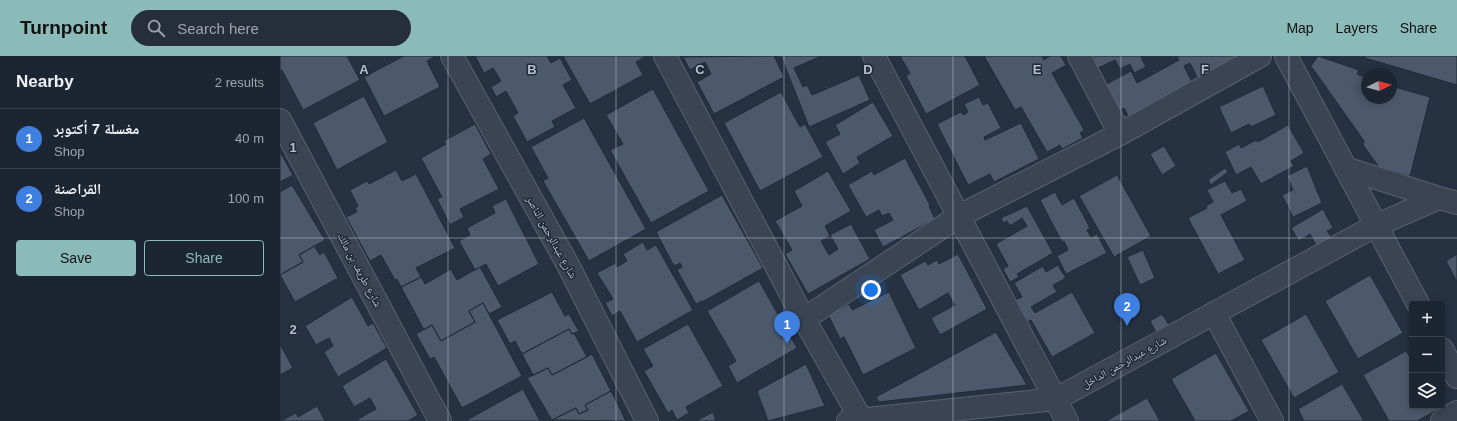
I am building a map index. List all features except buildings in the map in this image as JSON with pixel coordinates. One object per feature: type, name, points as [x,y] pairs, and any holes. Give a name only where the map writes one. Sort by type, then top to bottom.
[{"type":"street","name":"شارع عبدالرحمن الناصر","points":[[452,56],[568,265],[647,421]]},
{"type":"street","points":[[665,56],[857,420]]},
{"type":"street","points":[[874,56],[1067,421]]},
{"type":"street","points":[[1079,56],[1120,134]]},
{"type":"street","points":[[804,319],[959,216],[1120,134],[1260,56]]},
{"type":"street","points":[[1286,56],[1375,226],[1416,301]]},
{"type":"street","name":"شارع طريف بن مالك","points":[[280,120],[440,421]]},
{"type":"street","points":[[1345,168],[1448,201]]},
{"type":"street","name":"شارع عبدالرحمن الداخل","points":[[857,420],[1056,400],[1214,312],[1375,226],[1448,201]]},
{"type":"street","points":[[1214,312],[1272,421]]},
{"type":"street","points":[[1445,355],[1457,377]]},
{"type":"street","points":[[1442,421],[1457,412]]},
{"type":"place","name":"القراصنة","points":[[1127,326]]},
{"type":"place","name":"مغسلة 7 أكتوبر","points":[[787,344]]}]
